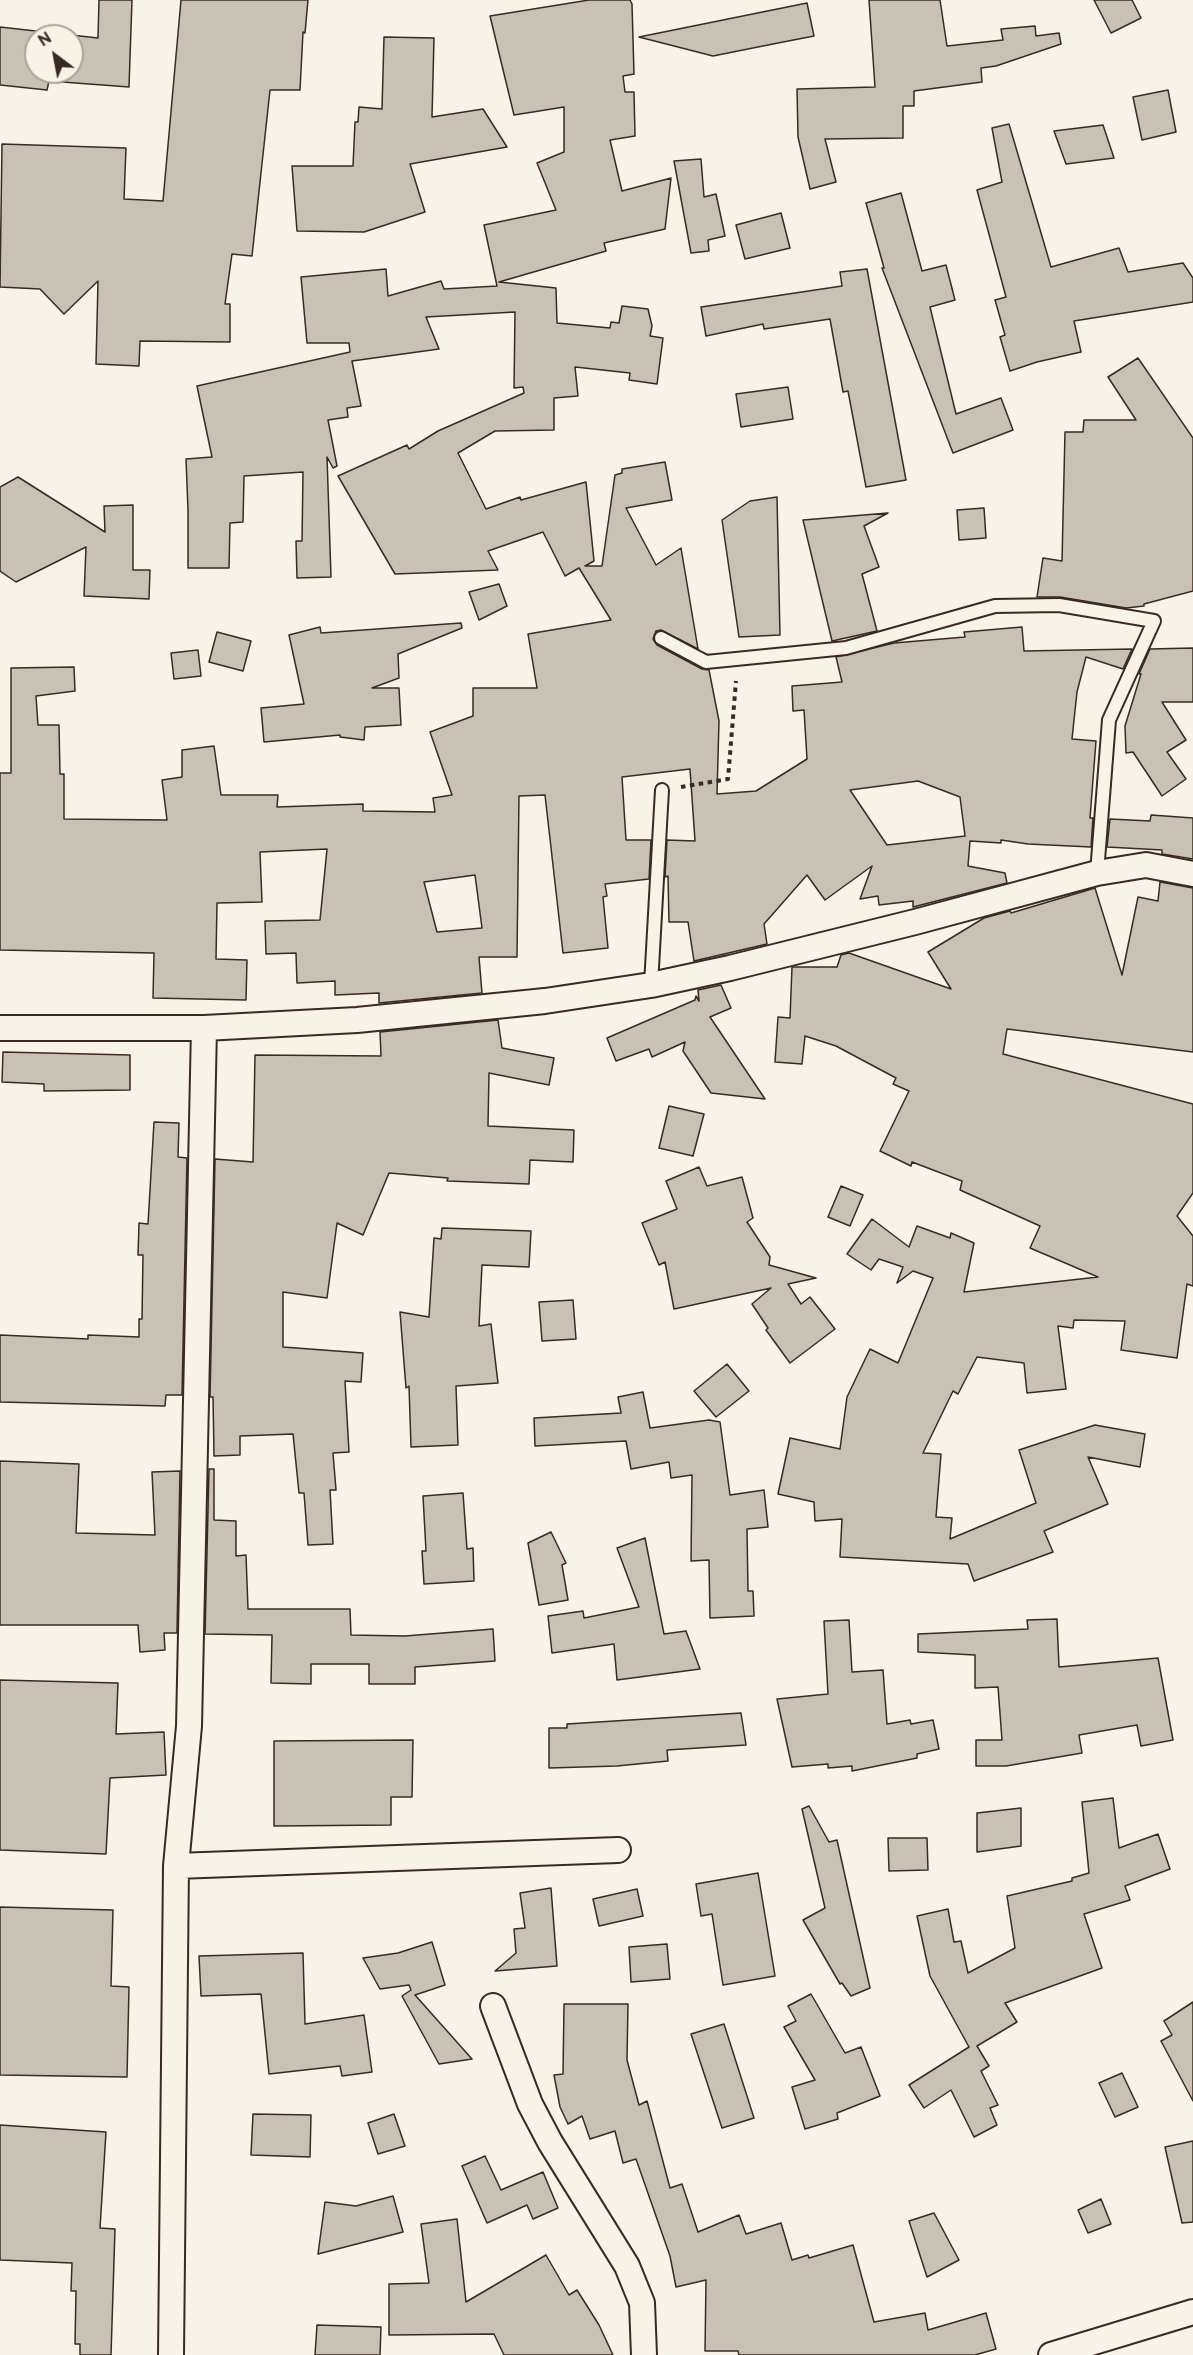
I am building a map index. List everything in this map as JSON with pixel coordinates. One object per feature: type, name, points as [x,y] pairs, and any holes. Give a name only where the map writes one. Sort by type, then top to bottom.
[{"type":"street","points":[[0,1028],[204,1028],[357,1020],[545,1000],[651,985],[730,968],[915,922],[1097,873],[1146,865],[1193,874]]},
{"type":"street","points":[[171,2355],[176,1866],[189,1726],[204,1028]]},
{"type":"street","points":[[176,1866],[618,1850]]},
{"type":"street","points":[[492,2006],[531,2104],[550,2142],[627,2266],[642,2303],[644,2355]]},
{"type":"street","points":[[1051,2355],[1193,2312]]},
{"type":"lane","points":[[661,638],[706,662],[846,648],[995,606],[1059,605],[1154,621],[1110,720],[1097,873]]},
{"type":"lane","points":[[651,985],[662,790]]},
{"type":"path","points":[[662,790],[728,779],[738,659]]},
{"type":"building","points":[[99,0],[132,0],[129,87],[84,84],[84,36],[98,38]]},
{"type":"building","points":[[181,0],[308,0],[305,33],[303,32],[300,90],[270,90],[252,256],[232,254],[225,304],[230,304],[230,342],[140,341],[139,366],[96,364],[98,281],[64,314],[40,289],[0,287],[2,144],[126,148],[124,199],[163,201]]},
{"type":"building","points":[[589,0],[630,0],[634,74],[623,76],[625,92],[634,92],[635,136],[610,140],[622,191],[671,178],[665,229],[604,243],[606,251],[499,282],[556,288],[557,323],[610,328],[611,322],[619,323],[622,306],[648,309],[652,326],[650,336],[663,338],[657,384],[629,380],[630,373],[575,367],[578,396],[554,398],[554,430],[495,431],[458,453],[486,509],[520,497],[521,500],[586,482],[594,561],[585,566],[602,566],[615,475],[622,473],[622,469],[665,462],[672,500],[626,508],[656,565],[681,548],[698,649],[661,630],[656,631],[653,639],[657,645],[702,669],[709,670],[719,721],[717,794],[756,791],[807,759],[804,710],[793,711],[792,686],[842,682],[836,657],[894,643],[965,637],[964,632],[1022,627],[1024,651],[1132,649],[1123,669],[1086,657],[1077,692],[1072,739],[1096,741],[1090,818],[1093,818],[1091,847],[1028,844],[1001,840],[1001,843],[970,841],[968,866],[1005,873],[1007,883],[913,907],[913,901],[879,905],[878,896],[860,899],[872,866],[825,900],[807,875],[764,924],[767,944],[694,961],[688,922],[669,922],[668,876],[665,877],[667,840],[695,841],[690,769],[622,777],[626,840],[651,840],[649,879],[605,884],[607,896],[603,897],[608,948],[563,953],[545,795],[519,796],[517,957],[479,957],[482,993],[379,1003],[379,993],[335,995],[335,981],[297,983],[296,953],[266,954],[265,921],[320,920],[327,849],[260,852],[262,902],[217,903],[216,959],[247,960],[246,1000],[153,998],[154,953],[0,950],[0,773],[11,773],[11,668],[74,667],[75,691],[36,696],[38,725],[59,725],[60,774],[64,774],[64,819],[167,820],[162,780],[182,777],[182,750],[214,746],[221,795],[278,795],[277,807],[363,804],[363,811],[435,812],[433,798],[452,795],[430,732],[473,716],[473,688],[537,688],[528,634],[611,620],[579,568],[565,576],[543,532],[488,551],[498,570],[395,574],[338,476],[407,445],[409,449],[438,431],[524,393],[523,387],[514,388],[515,312],[426,317],[439,349],[352,361],[361,406],[347,408],[348,417],[328,420],[337,466],[333,468],[327,457],[331,577],[297,578],[296,541],[302,541],[303,472],[244,476],[243,522],[230,523],[229,568],[188,568],[186,459],[212,457],[197,386],[350,352],[349,343],[307,343],[301,277],[386,269],[388,296],[441,281],[444,289],[497,286],[484,225],[556,210],[537,163],[564,152],[564,107],[514,115],[490,16]],"holes":[[[918,781],[960,797],[965,836],[887,845],[850,790]],[[475,875],[482,928],[437,932],[424,882]]]},
{"type":"building","points":[[869,0],[940,0],[947,46],[1003,40],[1001,29],[1035,26],[1036,36],[1059,33],[1061,44],[996,66],[981,68],[982,82],[914,91],[914,106],[903,106],[903,138],[825,139],[836,182],[810,189],[798,137],[797,89],[875,87]]},
{"type":"building","points":[[1094,0],[1132,0],[1141,18],[1111,33]]},
{"type":"building","points":[[807,3],[814,36],[713,56],[639,37]]},
{"type":"building","points":[[0,27],[24,30],[24,84],[48,84],[47,90],[0,85]]},
{"type":"building","points":[[384,37],[434,38],[432,117],[483,109],[507,147],[410,164],[425,212],[364,232],[297,231],[292,166],[353,166],[355,122],[358,122],[359,107],[382,109]]},
{"type":"building","points":[[1168,90],[1176,132],[1142,140],[1133,97]]},
{"type":"building","points":[[1009,124],[1051,267],[1119,248],[1128,272],[1183,263],[1193,278],[1193,302],[1074,321],[1081,352],[1010,371],[1000,337],[1005,335],[995,300],[1006,297],[977,190],[1002,182],[992,128]]},
{"type":"building","points":[[1103,125],[1114,158],[1066,164],[1054,131]]},
{"type":"building","points":[[701,159],[704,197],[716,194],[725,236],[708,240],[709,251],[691,253],[674,161]]},
{"type":"building","points":[[901,193],[922,271],[946,265],[955,300],[930,307],[956,414],[1001,398],[1013,430],[953,453],[882,268],[884,268],[866,203]]},
{"type":"building","points":[[781,213],[790,248],[745,259],[736,225]]},
{"type":"building","points":[[867,269],[906,480],[866,487],[848,391],[843,392],[830,319],[764,329],[763,324],[706,336],[701,307],[842,286],[840,272]]},
{"type":"building","points":[[1138,358],[1193,438],[1193,591],[1144,604],[1144,606],[1126,608],[1060,597],[1037,597],[1043,558],[1062,561],[1065,432],[1083,432],[1084,420],[1136,420],[1108,377]]},
{"type":"building","points":[[788,387],[793,419],[741,427],[736,394]]},
{"type":"building","points":[[18,477],[105,532],[104,506],[133,505],[133,570],[150,570],[149,599],[84,596],[86,547],[16,582],[0,571],[0,487]]},
{"type":"building","points":[[777,497],[780,635],[739,637],[722,520],[750,501]]},
{"type":"building","points":[[984,508],[986,538],[959,540],[957,510]]},
{"type":"building","points":[[888,513],[864,526],[879,567],[862,574],[877,631],[832,641],[803,520]]},
{"type":"building","points":[[499,584],[507,606],[479,620],[469,592]]},
{"type":"building","points":[[461,623],[462,628],[398,654],[399,678],[372,688],[399,688],[401,725],[365,727],[364,740],[340,737],[340,735],[264,742],[261,708],[304,704],[289,635],[320,627],[321,633]]},
{"type":"building","points":[[217,632],[251,641],[243,671],[209,662]]},
{"type":"building","points":[[1193,648],[1193,702],[1162,702],[1186,740],[1167,752],[1186,779],[1162,796],[1133,752],[1126,753],[1125,726],[1141,674],[1139,674],[1150,649]]},
{"type":"building","points":[[198,650],[201,676],[174,679],[171,653]]},
{"type":"building","points":[[1151,815],[1193,818],[1193,859],[1162,854],[1162,850],[1107,847],[1110,819],[1150,821]]},
{"type":"building","points":[[1160,882],[1193,888],[1193,1052],[1007,1029],[1003,1054],[1193,1104],[1193,1193],[1177,1216],[1193,1236],[1193,1286],[1187,1284],[1177,1358],[1121,1350],[1125,1321],[1074,1320],[1073,1328],[1058,1326],[1066,1389],[1027,1393],[1024,1363],[977,1357],[958,1394],[953,1391],[923,1453],[941,1454],[936,1517],[952,1518],[950,1539],[1036,1503],[1019,1450],[1095,1425],[1145,1434],[1140,1467],[1088,1457],[1108,1504],[1044,1531],[1053,1552],[974,1581],[968,1564],[840,1557],[842,1519],[815,1521],[814,1502],[778,1494],[790,1438],[840,1449],[847,1397],[870,1349],[898,1363],[933,1278],[913,1271],[897,1283],[903,1267],[879,1259],[871,1270],[847,1254],[872,1219],[909,1247],[917,1226],[950,1238],[951,1233],[974,1243],[964,1292],[1098,1277],[1030,1248],[1040,1226],[960,1190],[962,1181],[912,1162],[911,1166],[880,1151],[909,1091],[893,1084],[896,1078],[836,1046],[805,1036],[802,1064],[775,1062],[778,1017],[790,1018],[792,967],[837,967],[841,955],[849,953],[951,989],[928,952],[984,918],[1010,911],[1011,913],[1095,888],[1122,975],[1138,897],[1158,901]]},
{"type":"building","points":[[721,985],[731,1008],[710,1017],[765,1099],[711,1093],[683,1051],[685,1042],[652,1057],[649,1049],[616,1061],[607,1038],[695,1000],[696,996],[699,1001],[698,990]]},
{"type":"building","points":[[498,1020],[502,1048],[554,1058],[549,1085],[489,1073],[488,1126],[574,1130],[573,1162],[530,1160],[529,1184],[447,1181],[448,1178],[389,1173],[363,1235],[337,1223],[327,1298],[283,1292],[283,1347],[363,1353],[361,1382],[345,1381],[349,1452],[333,1453],[336,1490],[330,1490],[333,1544],[308,1545],[304,1493],[299,1493],[293,1434],[240,1436],[240,1455],[214,1456],[213,1397],[210,1397],[215,1159],[253,1162],[255,1055],[381,1056],[380,1032]]},
{"type":"building","points":[[3,1052],[130,1055],[130,1090],[44,1091],[44,1084],[2,1082]]},
{"type":"building","points":[[669,1106],[704,1114],[693,1156],[659,1148]]},
{"type":"building","points":[[154,1122],[179,1123],[178,1157],[187,1158],[182,1395],[166,1395],[165,1406],[0,1402],[0,1335],[88,1339],[88,1335],[139,1337],[139,1319],[142,1319],[143,1255],[138,1255],[139,1223],[148,1224]]},
{"type":"building","points":[[699,1167],[707,1186],[742,1177],[753,1218],[747,1222],[770,1257],[769,1265],[816,1278],[788,1284],[801,1304],[810,1297],[835,1329],[790,1363],[766,1330],[768,1328],[752,1304],[771,1288],[674,1309],[665,1262],[659,1265],[642,1223],[677,1209],[666,1181]]},
{"type":"building","points":[[841,1186],[863,1195],[850,1226],[828,1217]]},
{"type":"building","points":[[442,1228],[531,1231],[529,1267],[482,1265],[479,1326],[491,1324],[498,1383],[456,1386],[458,1445],[411,1447],[409,1386],[406,1388],[400,1312],[429,1317],[434,1238],[441,1239]]},
{"type":"building","points":[[573,1300],[576,1339],[542,1341],[539,1302]]},
{"type":"building","points":[[727,1364],[749,1391],[716,1417],[694,1391]]},
{"type":"building","points":[[643,1392],[650,1428],[709,1420],[720,1422],[730,1495],[764,1490],[768,1527],[747,1529],[748,1591],[753,1591],[754,1616],[710,1618],[709,1560],[691,1561],[692,1475],[671,1478],[669,1462],[631,1469],[626,1441],[535,1446],[534,1418],[621,1413],[618,1397]]},
{"type":"building","points":[[0,1461],[79,1464],[76,1533],[155,1535],[152,1472],[180,1471],[177,1633],[164,1633],[165,1650],[140,1652],[138,1625],[0,1625]]},
{"type":"building","points":[[209,1469],[214,1469],[214,1520],[236,1521],[236,1556],[246,1555],[248,1609],[350,1609],[351,1635],[405,1636],[493,1629],[495,1661],[415,1667],[415,1684],[369,1684],[369,1664],[311,1664],[311,1684],[271,1683],[272,1635],[205,1634]]},
{"type":"building","points":[[463,1493],[467,1549],[473,1548],[474,1581],[424,1584],[422,1551],[426,1551],[423,1496]]},
{"type":"building","points":[[551,1532],[566,1563],[562,1565],[568,1600],[539,1605],[528,1543]]},
{"type":"building","points":[[645,1538],[664,1634],[686,1631],[700,1669],[617,1680],[614,1644],[552,1653],[548,1616],[583,1611],[584,1618],[639,1607],[617,1548]]},
{"type":"building","points":[[1057,1619],[1059,1667],[1158,1658],[1173,1740],[1141,1746],[1137,1725],[1079,1735],[1082,1753],[1006,1766],[976,1766],[976,1740],[1002,1740],[998,1687],[975,1688],[975,1655],[918,1652],[918,1634],[1028,1629],[1027,1620]]},
{"type":"building","points":[[849,1620],[852,1672],[883,1670],[887,1724],[910,1720],[911,1724],[933,1720],[939,1749],[917,1754],[917,1758],[852,1771],[852,1766],[828,1768],[828,1764],[792,1767],[777,1699],[828,1694],[824,1621]]},
{"type":"building","points":[[0,1680],[118,1683],[116,1734],[164,1732],[166,1775],[110,1778],[106,1854],[0,1850]]},
{"type":"building","points":[[741,1713],[746,1745],[667,1750],[668,1761],[617,1766],[549,1768],[549,1728],[567,1728],[567,1724]]},
{"type":"building","points":[[413,1740],[412,1797],[391,1797],[391,1825],[274,1826],[274,1741]]},
{"type":"building","points":[[1113,1798],[1119,1848],[1158,1834],[1170,1869],[1125,1886],[1130,1900],[1084,1914],[1102,1968],[1005,2003],[1017,2022],[977,2046],[989,2066],[981,2071],[998,2105],[990,2108],[997,2125],[974,2137],[951,2090],[924,2108],[909,2085],[969,2047],[930,1976],[917,1916],[948,1909],[954,1942],[961,1941],[968,1973],[1015,1948],[1007,1896],[1072,1881],[1072,1878],[1089,1873],[1082,1802]]},
{"type":"building","points":[[809,1806],[829,1842],[837,1840],[870,1988],[851,1996],[842,1983],[840,1984],[803,1920],[825,1908],[802,1809]]},
{"type":"building","points":[[1021,1808],[1021,1846],[977,1852],[977,1813]]},
{"type":"building","points":[[888,1838],[927,1838],[928,1870],[889,1871]]},
{"type":"building","points":[[758,1873],[775,1976],[723,1985],[712,1914],[701,1916],[696,1884]]},
{"type":"building","points":[[551,1888],[557,1966],[495,1971],[516,1953],[514,1929],[525,1928],[520,1893]]},
{"type":"building","points":[[637,1889],[643,1916],[599,1926],[593,1899]]},
{"type":"building","points":[[0,1907],[113,1910],[111,1986],[129,1987],[127,2077],[0,2075]]},
{"type":"building","points":[[432,1942],[445,1985],[415,1995],[472,2059],[439,2064],[402,1996],[411,1990],[409,1985],[380,1989],[363,1958],[398,1953]]},
{"type":"building","points":[[667,1944],[670,1979],[631,1982],[629,1947]]},
{"type":"building","points":[[303,1953],[305,2024],[364,2015],[372,2072],[342,2076],[340,2066],[269,2074],[261,1994],[201,1996],[199,1956]]},
{"type":"building","points":[[811,1994],[845,2053],[861,2047],[880,2096],[837,2113],[838,2119],[805,2129],[792,2087],[815,2080],[784,2027],[796,2021],[788,2006]]},
{"type":"building","points":[[1193,2002],[1193,2101],[1161,2041],[1172,2035],[1164,2021]]},
{"type":"building","points":[[564,2004],[628,2004],[627,2060],[639,2105],[647,2101],[670,2188],[682,2184],[698,2232],[739,2215],[746,2234],[781,2223],[792,2260],[808,2255],[809,2258],[853,2245],[874,2322],[925,2313],[928,2330],[986,2313],[996,2349],[975,2355],[739,2355],[738,2351],[705,2351],[706,2280],[676,2287],[670,2256],[636,2159],[623,2163],[615,2131],[590,2139],[582,2116],[568,2124],[560,2107],[554,2075],[563,2074]]},
{"type":"building","points":[[724,2024],[754,2118],[722,2128],[691,2034]]},
{"type":"building","points":[[1122,2073],[1138,2107],[1115,2117],[1099,2083]]},
{"type":"building","points":[[253,2114],[311,2115],[310,2157],[251,2155]]},
{"type":"building","points":[[394,2114],[405,2146],[378,2154],[368,2123]]},
{"type":"building","points":[[0,2125],[106,2132],[100,2228],[115,2229],[111,2355],[80,2355],[80,2344],[75,2344],[76,2291],[71,2291],[72,2263],[0,2260]]},
{"type":"building","points":[[1193,2141],[1193,2222],[1182,2223],[1165,2147]]},
{"type":"building","points":[[485,2156],[501,2190],[543,2172],[558,2208],[533,2219],[527,2205],[487,2223],[462,2166]]},
{"type":"building","points":[[393,2196],[403,2232],[318,2254],[325,2202],[356,2206]]},
{"type":"building","points":[[1101,2199],[1111,2224],[1088,2233],[1078,2210]]},
{"type":"building","points":[[934,2213],[959,2260],[927,2277],[909,2221]]},
{"type":"building","points":[[457,2219],[466,2302],[546,2255],[569,2295],[577,2290],[599,2325],[613,2355],[504,2355],[494,2334],[389,2335],[389,2284],[429,2283],[421,2224]]},
{"type":"building","points":[[317,2325],[381,2327],[380,2355],[315,2355]]}]
